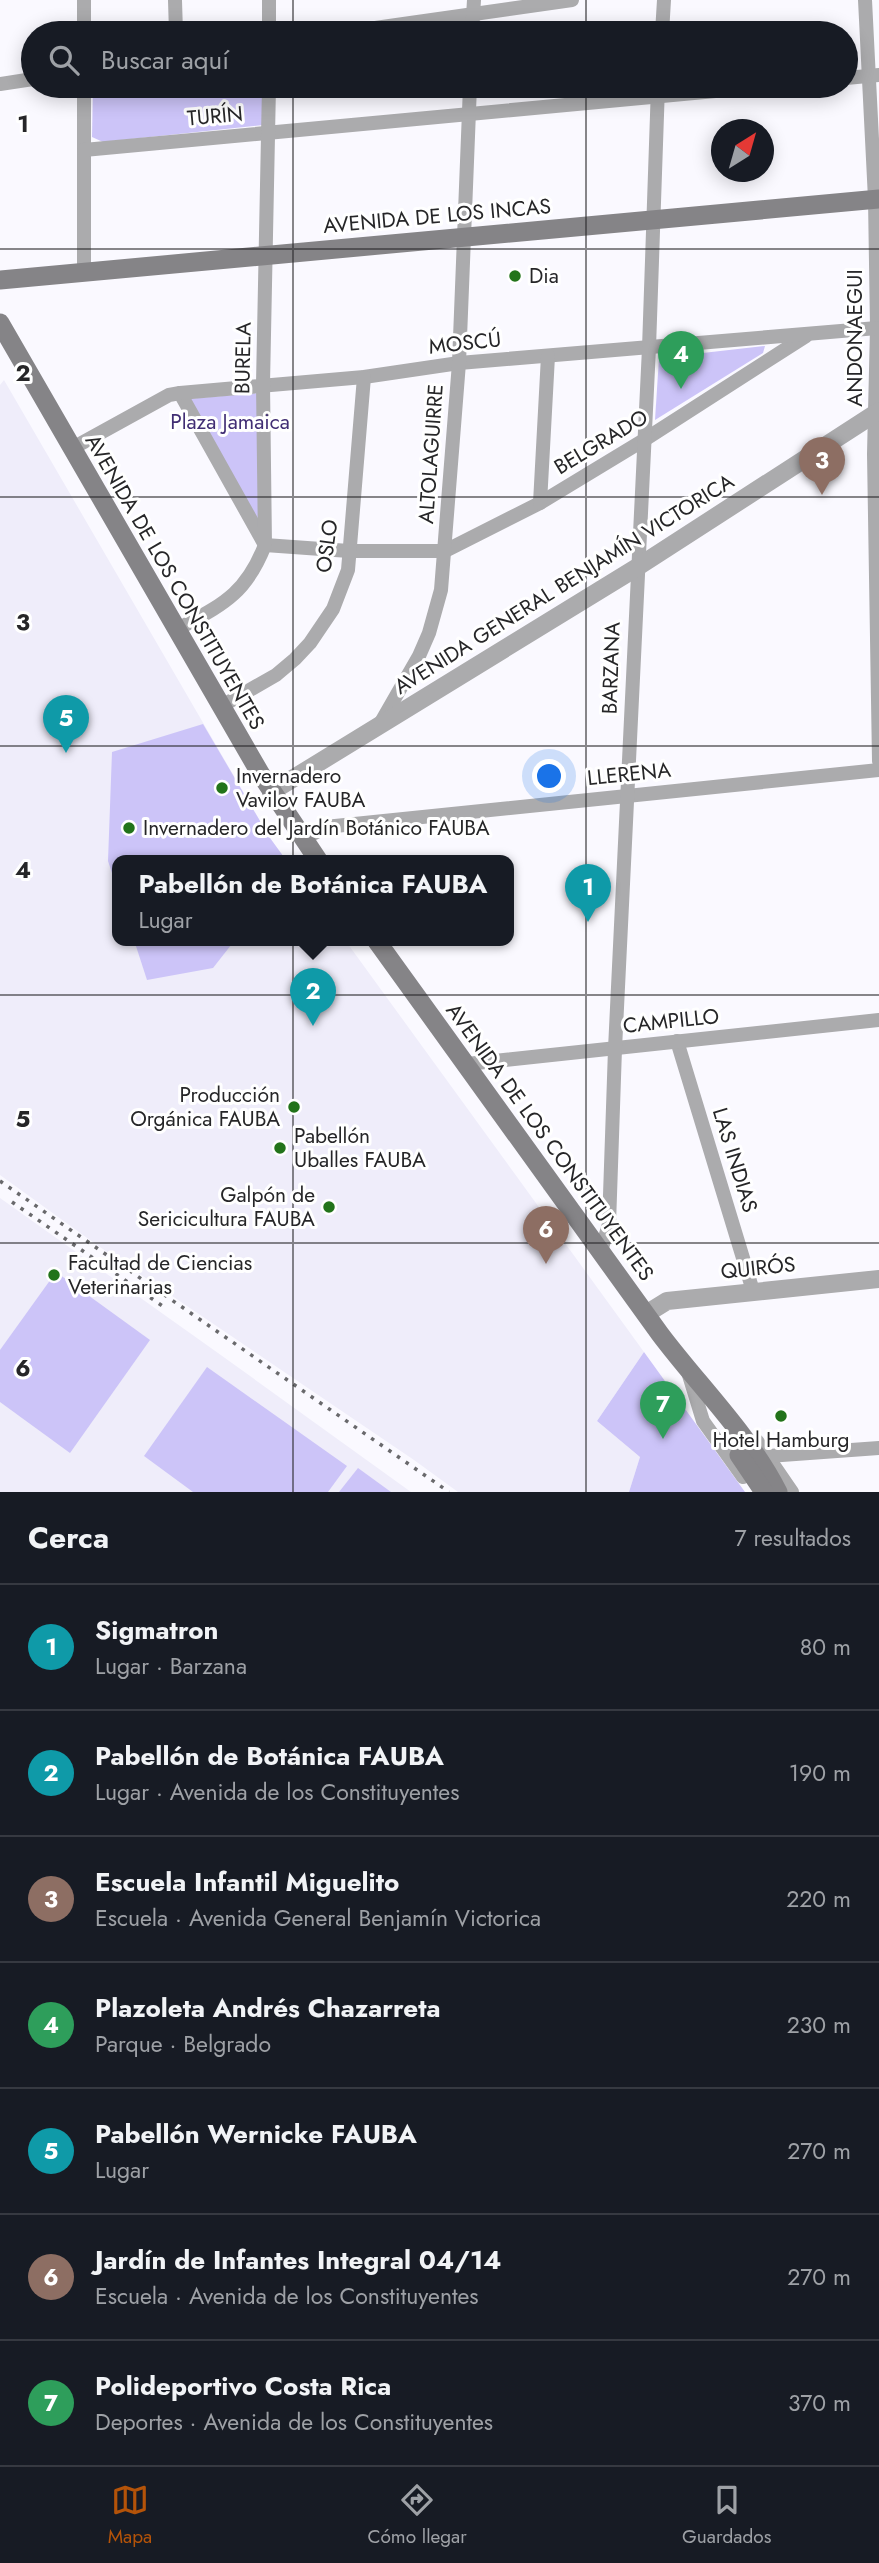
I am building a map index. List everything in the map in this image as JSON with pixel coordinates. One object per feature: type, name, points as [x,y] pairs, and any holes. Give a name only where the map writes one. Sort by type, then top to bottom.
[{"type":"main road","name":"AVENIDA DE LOS INCAS","points":[[0,280],[877,199]]},
{"type":"main road","name":"AVENIDA DE LOS CONSTITUYENTES","points":[[0,323],[220,707],[271,792],[314,855]]},
{"type":"main road","name":"AVENIDA DE LOS CONSTITUYENTES","points":[[380,946],[687,1371],[712,1415],[764,1492]]},
{"type":"main road","name":"AVENIDA DE LOS CONSTITUYENTES","points":[[687,1371],[723,1411],[772,1479],[778,1492]]},
{"type":"street","points":[[84,0],[84,21]]},
{"type":"street","points":[[176,0],[176,21]]},
{"type":"street","points":[[269,0],[269,21]]},
{"type":"street","points":[[402,21],[474,7],[572,0]]},
{"type":"street","points":[[663,21],[664,0]]},
{"type":"street","name":"ANDONAEGUI","points":[[865,0],[874,75],[877,199],[879,761]]},
{"type":"street","points":[[0,84],[21,81]]},
{"type":"street","points":[[84,98],[85,272]]},
{"type":"street","name":"BURELA","points":[[176,630],[224,604],[236,593],[258,563],[265,545],[263,384],[269,98]]},
{"type":"street","name":"ALTOLAGUIRRE","points":[[379,727],[429,633],[441,590],[459,363],[470,98]]},
{"type":"street","name":"TURÍN","points":[[84,150],[598,98]]},
{"type":"street","name":"BARZANA","points":[[601,1251],[609,1224],[636,568],[649,348],[658,98]]},
{"type":"street","name":"MOSCÚ","points":[[71,449],[169,395],[180,393],[364,377],[459,363],[877,328]]},
{"type":"street","name":"BELGRADO","points":[[445,551],[540,503],[808,335]]},
{"type":"street","points":[[540,503],[548,356]]},
{"type":"street","name":"OSLO","points":[[220,707],[276,675],[310,643],[333,609],[348,570],[364,377]]},
{"type":"street","points":[[180,393],[265,545],[349,551],[445,551]]},
{"type":"street","name":"AVENIDA GENERAL BENJAMÍN VICTORICA","points":[[271,792],[636,568],[877,412]]},
{"type":"street","name":"LLERENA","points":[[303,839],[324,828],[335,826],[879,770]]},
{"type":"street","name":"CAMPILLO","points":[[467,1064],[879,1020]]},
{"type":"street","name":"LAS INDIAS","points":[[677,1041],[753,1291]]},
{"type":"street","name":"QUIRÓS","points":[[646,1314],[667,1301],[879,1279]]},
{"type":"street","name":"AVENIDA DE LOS CONSTITUYENTES","points":[[687,1371],[729,1405],[792,1492]]},
{"type":"street","name":"AVENIDA DE LOS CONSTITUYENTES","points":[[687,1371],[703,1421],[753,1492]]},
{"type":"street","points":[[768,1456],[879,1448]]},
{"type":"shaded area","points":[[4,380],[282,855],[112,855],[112,946],[349,946],[644,1352],[597,1421],[640,1457],[629,1492],[458,1492],[97,1245],[0,1175],[0,385]]},
{"type":"shaded area","name":"Facultad de Ciencias Veterinarias","points":[[0,1198],[218,1353],[411,1492],[0,1492]]},
{"type":"green space","points":[[93,98],[262,98],[263,125],[103,142],[92,137]]},
{"type":"green space","points":[[765,346],[763,353],[655,420],[659,358]]},
{"type":"green space","name":"Plaza Jamaica","points":[[258,393],[259,530],[186,399]]},
{"type":"green space","points":[[203,724],[282,855],[112,855],[112,873],[108,861],[112,752]]},
{"type":"green space","points":[[136,946],[230,946],[213,968],[147,980]]},
{"type":"green space","points":[[56,1272],[150,1340],[70,1453],[0,1402],[0,1350]]},
{"type":"green space","points":[[644,1352],[745,1492],[629,1492],[640,1457],[597,1421]]},
{"type":"green space","points":[[207,1367],[347,1466],[328,1492],[193,1492],[144,1456]]},
{"type":"green space","points":[[358,1468],[391,1492],[339,1492]]},
{"type":"railway","points":[[0,1181],[449,1492]]},
{"type":"railway","points":[[12,1202],[164,1307]]},
{"type":"place","name":"Dia","points":[[515,276]]},
{"type":"place","name":"Plazoleta Andrés Chazarreta","points":[[681,389]]},
{"type":"place","name":"Escuela Infantil Miguelito","points":[[822,495]]},
{"type":"place","name":"Pabellón Wernicke FAUBA","points":[[66,753]]},
{"type":"place","name":"Invernadero Vavilov FAUBA","points":[[222,788]]},
{"type":"place","name":"Invernadero del Jardín Botánico FAUBA","points":[[129,828]]},
{"type":"place","name":"Sigmatron","points":[[588,922]]},
{"type":"place","name":"Pabellón de Botánica FAUBA","points":[[313,1026]]},
{"type":"place","name":"Producción Orgánica FAUBA","points":[[294,1107]]},
{"type":"place","name":"Pabellón Uballes FAUBA","points":[[280,1148]]},
{"type":"place","name":"Galpón de Sericicultura FAUBA","points":[[329,1207]]},
{"type":"place","name":"Jardín de Infantes Integral 04/14","points":[[546,1264]]},
{"type":"place","name":"Facultad de Ciencias Veterinarias","points":[[54,1275]]},
{"type":"place","name":"Hotel Hamburg","points":[[781,1416]]},
{"type":"place","name":"Polideportivo Costa Rica","points":[[663,1439]]}]
